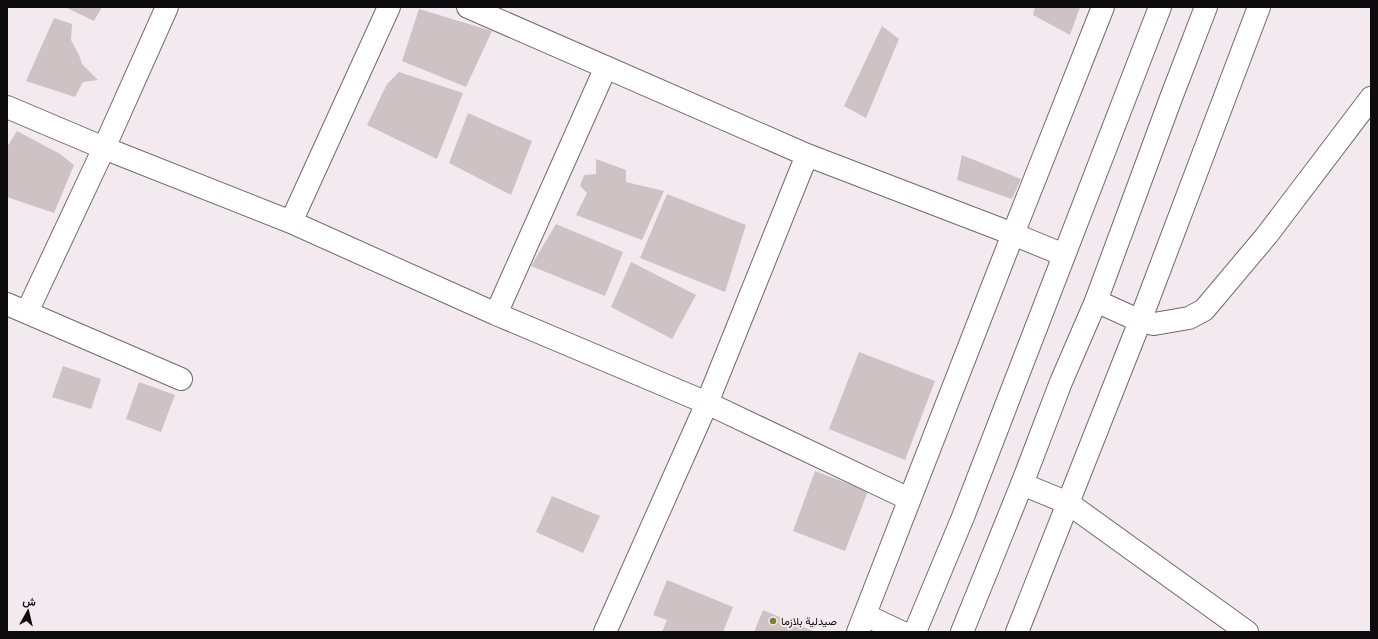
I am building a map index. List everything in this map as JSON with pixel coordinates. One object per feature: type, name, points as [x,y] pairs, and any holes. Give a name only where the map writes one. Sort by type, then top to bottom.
[{"type":"main road","points":[[27,312],[104,148],[167,7]]},
{"type":"main road","points":[[291,222],[389,7]]},
{"type":"main road","points":[[468,7],[807,156],[1064,254]]},
{"type":"main road","points":[[901,632],[862,624],[909,499],[1103,7]]},
{"type":"main road","points":[[915,632],[963,517],[1160,7]]},
{"type":"main road","points":[[962,632],[1022,484],[1061,382],[1096,301],[1206,7]]},
{"type":"main road","points":[[1017,632],[1140,321],[1259,7]]},
{"type":"main road","points":[[496,314],[606,67]]},
{"type":"main road","points":[[1096,301],[1140,321],[1154,324],[1190,318],[1204,310],[1267,235],[1371,98]]},
{"type":"main road","points":[[7,107],[104,148],[291,222],[496,314],[707,403],[909,499]]},
{"type":"main road","points":[[605,632],[707,403],[807,156]]},
{"type":"main road","points":[[7,304],[181,379]]},
{"type":"main road","points":[[1022,484],[1068,503],[1247,632]]},
{"type":"building","points":[[65,7],[102,7],[94,21]]},
{"type":"building","points":[[1035,7],[1080,7],[1070,35],[1033,15]]},
{"type":"building","points":[[419,9],[492,31],[466,87],[402,61]]},
{"type":"building","points":[[54,18],[72,24],[71,40],[82,64],[98,80],[83,82],[75,97],[26,81]]},
{"type":"building","points":[[882,26],[899,39],[866,118],[844,106]]},
{"type":"building","points":[[399,72],[463,93],[437,159],[367,125],[387,84]]},
{"type":"building","points":[[468,113],[532,141],[511,195],[449,163]]},
{"type":"building","points":[[17,131],[60,154],[74,165],[54,213],[7,197],[7,147]]},
{"type":"building","points":[[962,155],[1021,179],[1012,199],[957,180]]},
{"type":"building","points":[[596,159],[626,170],[626,182],[664,191],[642,240],[576,215],[587,193],[580,186],[584,175],[596,174]]},
{"type":"building","points":[[667,194],[746,225],[725,292],[640,258]]},
{"type":"building","points":[[556,224],[623,252],[605,296],[531,266]]},
{"type":"building","points":[[631,262],[696,295],[672,339],[611,307]]},
{"type":"building","points":[[859,352],[935,381],[905,460],[829,429]]},
{"type":"building","points":[[63,366],[101,379],[91,409],[52,397]]},
{"type":"building","points":[[139,382],[175,395],[161,432],[126,419]]},
{"type":"building","points":[[815,471],[868,491],[845,551],[793,531]]},
{"type":"building","points":[[552,496],[600,516],[583,553],[536,532]]},
{"type":"building","points":[[667,580],[733,607],[723,632],[662,632],[667,620],[653,615]]},
{"type":"building","name":"صيدلية بلازما","points":[[763,610],[815,632],[754,632]]},
{"type":"place","name":"صيدلية بلازما","points":[[773,621]]}]
